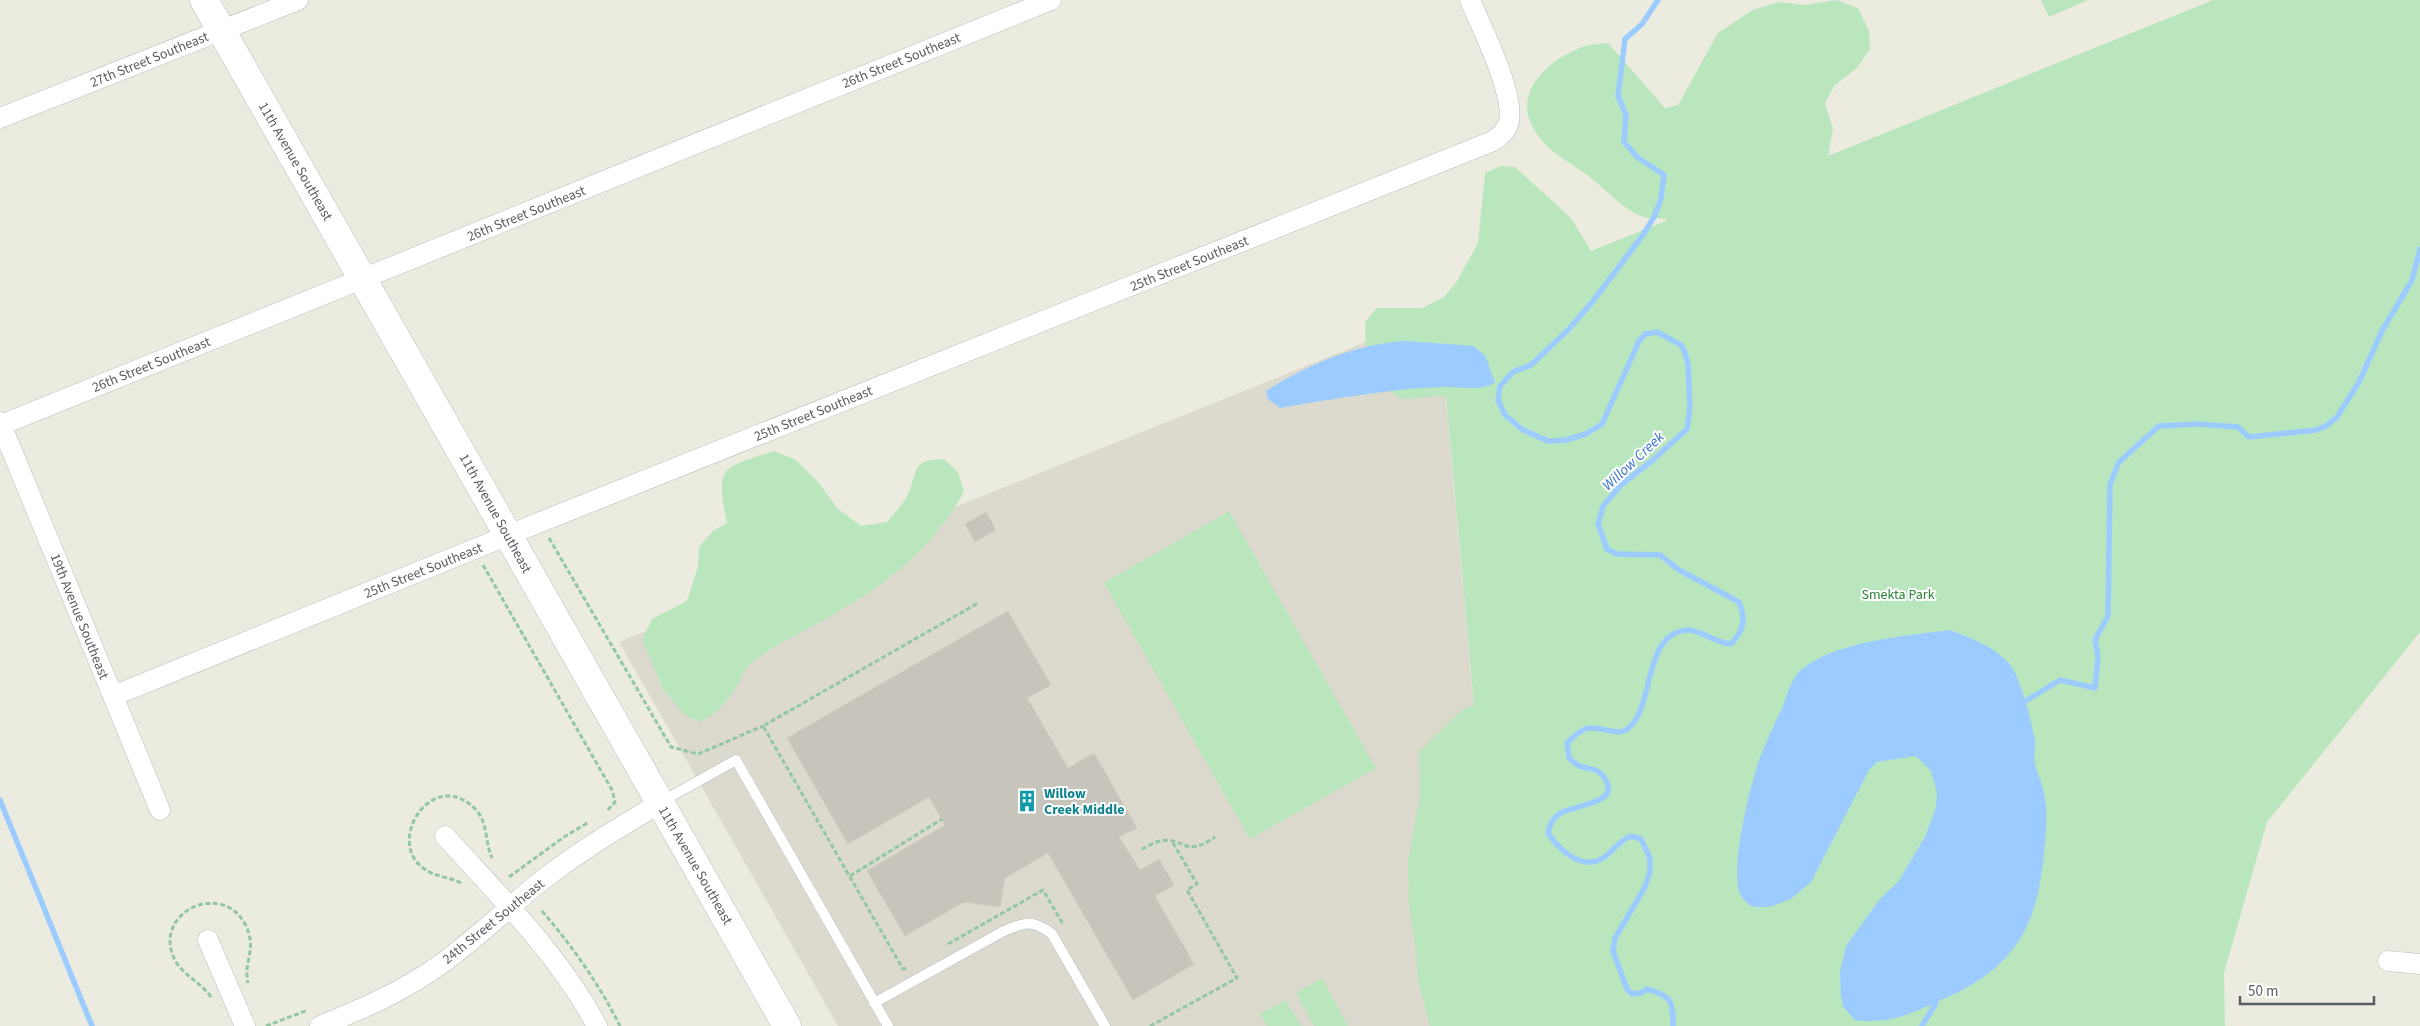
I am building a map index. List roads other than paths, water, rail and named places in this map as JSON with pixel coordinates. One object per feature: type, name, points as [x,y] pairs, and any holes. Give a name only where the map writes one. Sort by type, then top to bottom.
[{"type":"main road","name":"11th Avenue Southeast","points":[[204,0],[787,1026]]},
{"type":"street","name":"27th Street Southeast","points":[[0,118],[298,0]]},
{"type":"street","name":"26th Street Southeast","points":[[1,423],[363,279],[1051,0]]},
{"type":"street","name":"25th Street Southeast","points":[[113,696],[540,522],[1493,141],[1503,134],[1508,125],[1510,115],[1507,92],[1470,0]]},
{"type":"street","name":"19th Avenue Southeast","points":[[1,423],[160,810]]},
{"type":"street","name":"24th Street Southeast","points":[[318,1016],[379,1001],[421,977],[460,950],[510,907],[582,851],[660,803]]},
{"type":"street","points":[[445,836],[510,907],[565,975],[597,1026]]},
{"type":"street","points":[[208,940],[245,1026]]},
{"type":"street","points":[[2388,961],[2420,964]]},
{"type":"lane","points":[[660,803],[736,760],[888,1026]]},
{"type":"lane","points":[[874,1003],[1002,932],[1016,925],[1031,922],[1042,926],[1052,934],[1105,1026]]},
{"type":"water","points":[[1408,341],[1473,346],[1485,355],[1495,383],[1476,388],[1442,387],[1381,392],[1280,408],[1268,399],[1266,391],[1316,364],[1371,346]]},
{"type":"water","points":[[1950,630],[1984,644],[1999,654],[2011,666],[2019,681],[2035,741],[2035,764],[2044,792],[2046,807],[2046,830],[2041,880],[2035,904],[2017,944],[1986,975],[1966,988],[1909,1014],[1879,1021],[1855,1020],[1843,1007],[1841,997],[1840,972],[1846,946],[1879,900],[1898,882],[1925,837],[1936,807],[1937,792],[1931,771],[1916,756],[1877,762],[1869,770],[1811,882],[1791,899],[1770,907],[1752,907],[1741,896],[1738,884],[1739,848],[1747,805],[1761,755],[1798,672],[1816,660],[1852,646],[1893,637]]},
{"type":"waterway","name":"Willow Creek","points":[[1658,0],[1642,24],[1625,39],[1618,96],[1626,115],[1624,142],[1637,157],[1664,175],[1661,199],[1654,217],[1643,235],[1593,301],[1569,329],[1531,365],[1513,372],[1500,386],[1498,400],[1505,415],[1523,430],[1548,441],[1566,440],[1586,434],[1602,424],[1639,341],[1645,334],[1657,332],[1681,345],[1685,353],[1688,364],[1690,408],[1687,429],[1653,460],[1622,484],[1603,506],[1598,524],[1607,549],[1617,554],[1660,555],[1679,570],[1739,602],[1743,614],[1741,629],[1731,644],[1692,630],[1673,634],[1663,643],[1656,656],[1638,716],[1630,727],[1620,732],[1597,728],[1585,729],[1567,743],[1569,758],[1577,765],[1600,773],[1608,785],[1608,792],[1603,798],[1595,802],[1559,814],[1552,822],[1548,833],[1565,852],[1572,857],[1587,862],[1603,858],[1631,836],[1641,839],[1650,858],[1650,871],[1645,887],[1615,938],[1613,951],[1627,989],[1632,994],[1641,993],[1647,989],[1666,997],[1671,1005],[1673,1026]]},
{"type":"waterway","points":[[2024,702],[2060,680],[2095,688],[2098,656],[2095,640],[2108,616],[2110,484],[2119,462],[2159,426],[2198,424],[2238,427],[2249,437],[2316,430],[2326,426],[2337,417],[2359,382],[2382,331],[2412,280],[2420,249]]},
{"type":"waterway","points":[[0,800],[92,1026]]},
{"type":"waterway","points":[[1922,1026],[1936,1003]]},
{"type":"place","name":"Willow Creek Middle","points":[[1027,801]]},
{"type":"park label","name":"Smekta Park","points":[[1898,594]]}]
